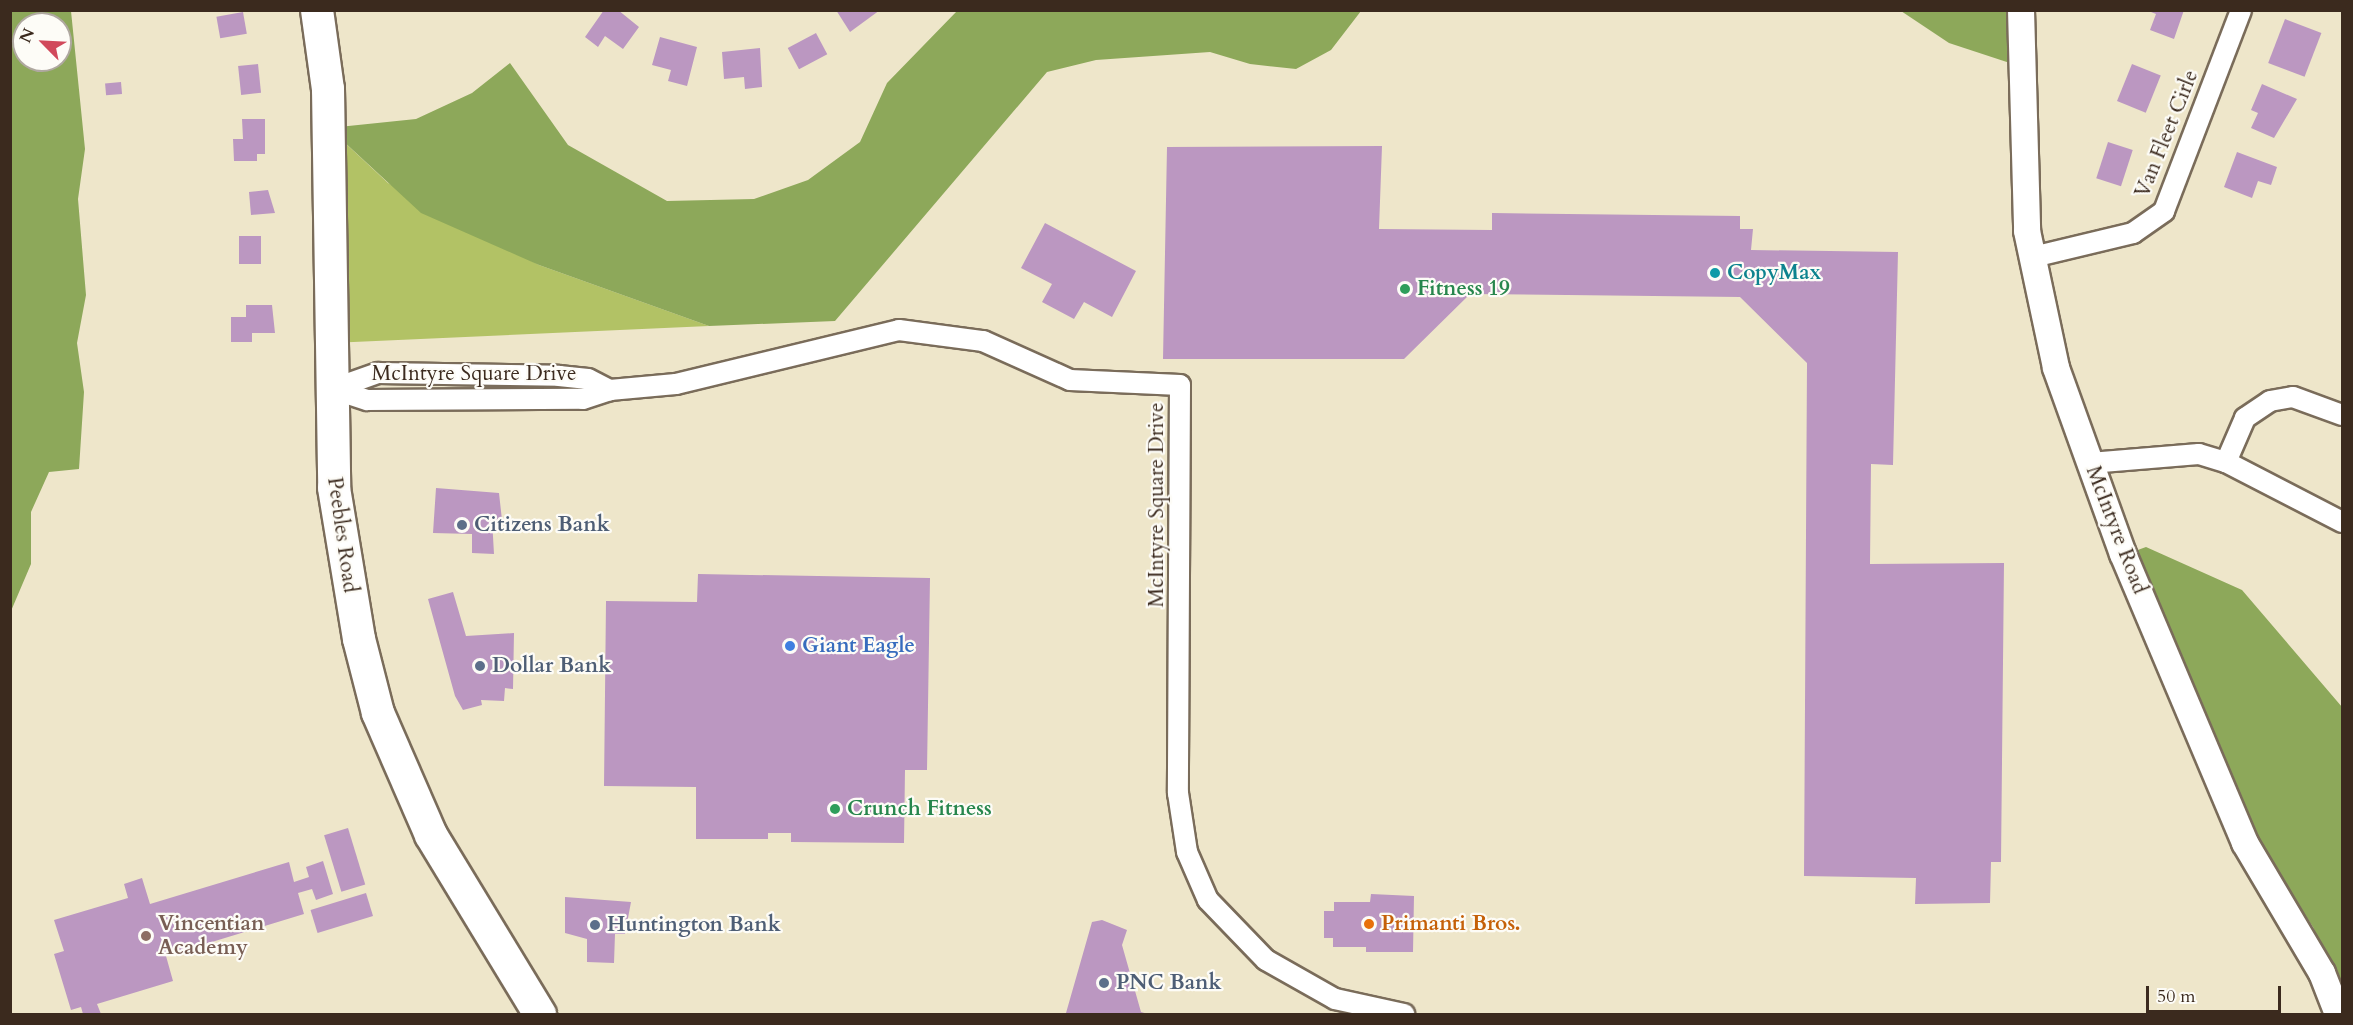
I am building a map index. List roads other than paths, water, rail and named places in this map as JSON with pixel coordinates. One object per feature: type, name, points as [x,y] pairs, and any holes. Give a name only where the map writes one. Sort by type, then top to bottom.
[{"type":"main road","name":"Peebles Road","points":[[317,10],[328,89],[333,389],[339,533],[378,713],[447,865],[540,1014]]},
{"type":"street","name":"McIntyre Road","points":[[2021,10],[2024,171],[2033,257],[2046,333],[2090,463],[2245,843],[2322,973],[2338,1014]]},
{"type":"street","name":"Van Fleet Cirle","points":[[2033,257],[2133,232],[2164,211],[2241,10]]},
{"type":"street","name":"McIntyre Square Drive","points":[[333,389],[367,400],[583,399],[610,390],[676,384],[899,330],[983,341],[1070,380],[1180,385],[1178,794],[1186,852],[1208,900],[1266,960],[1335,999],[1404,1014]]},
{"type":"street","name":"McIntyre Square Drive","points":[[333,389],[378,373],[559,376],[588,379],[610,390]]},
{"type":"street","points":[[2226,462],[2245,418],[2270,400],[2293,397],[2343,415]]},
{"type":"street","points":[[2090,463],[2199,454],[2226,462],[2343,522]]},
{"type":"place","name":"CopyMax","points":[[1715,273]]},
{"type":"place","name":"Fitness 19","points":[[1405,289]]},
{"type":"place","name":"Citizens Bank","points":[[462,525]]},
{"type":"place","name":"Giant Eagle","points":[[790,646]]},
{"type":"place","name":"Dollar Bank","points":[[480,666]]},
{"type":"place","name":"Crunch Fitness","points":[[835,809]]},
{"type":"place","name":"Primanti Bros.","points":[[1369,924]]},
{"type":"place","name":"Huntington Bank","points":[[595,925]]},
{"type":"place","name":"Vincentian Academy","points":[[146,936]]},
{"type":"place","name":"PNC Bank","points":[[1104,983]]}]
